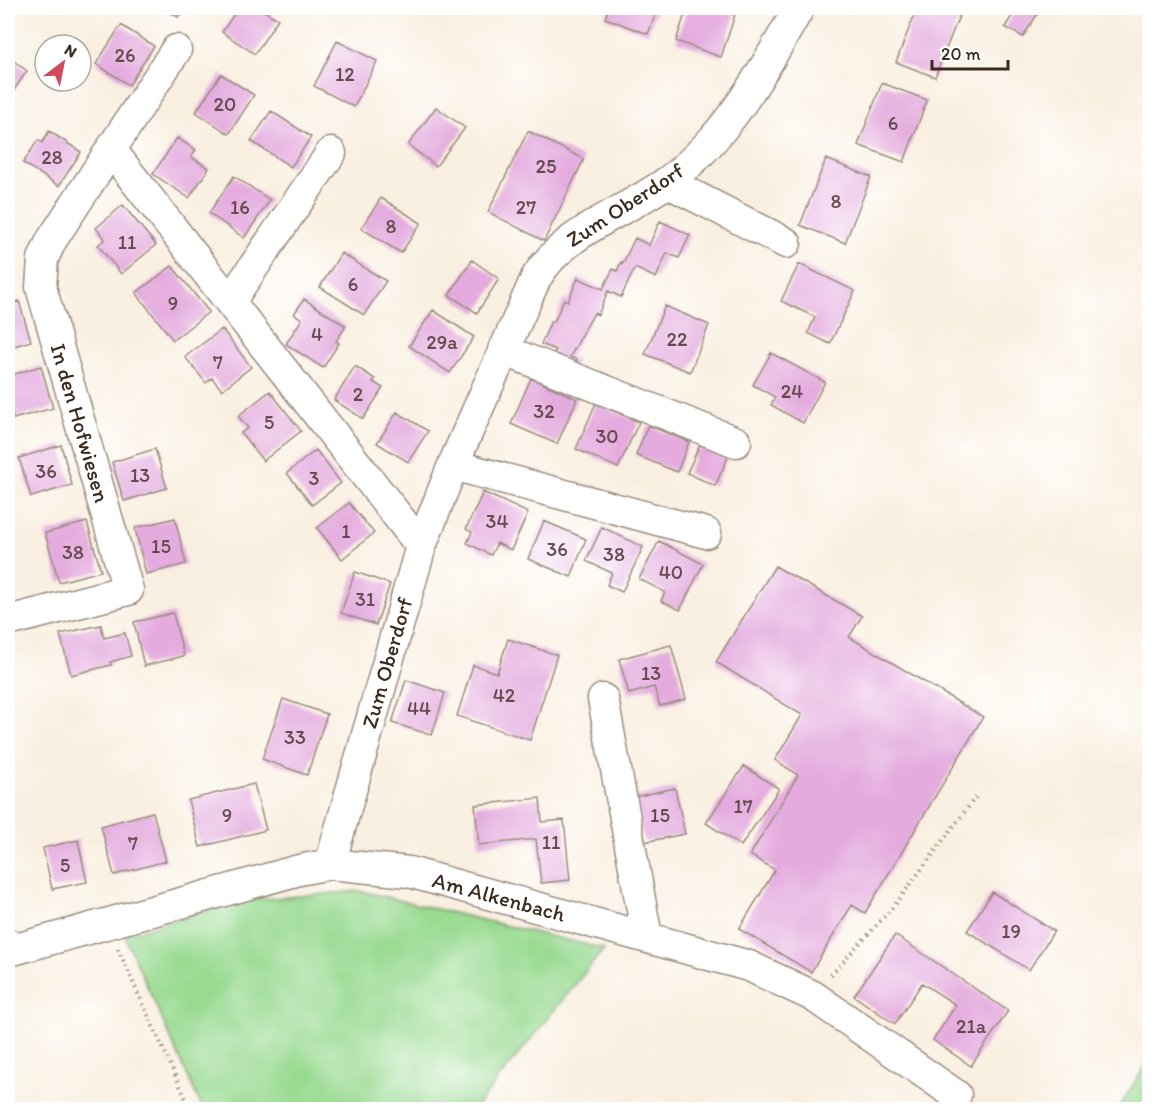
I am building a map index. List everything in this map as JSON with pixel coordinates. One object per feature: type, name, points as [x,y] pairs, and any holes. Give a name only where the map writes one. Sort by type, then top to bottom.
[{"type":"street","name":"Zum Oberdorf","points":[[330,864],[421,546],[453,465],[536,278],[555,253],[667,182],[697,158],[729,121],[797,8]]},
{"type":"street","name":"In den Hofwiesen","points":[[8,621],[128,590],[40,287],[43,260],[51,241],[176,51]]},
{"type":"street","points":[[111,150],[231,300],[421,546]]},
{"type":"street","points":[[231,300],[331,153]]},
{"type":"street","points":[[667,182],[786,243]]},
{"type":"street","points":[[503,350],[736,442]]},
{"type":"street","points":[[453,465],[706,533]]},
{"type":"street","points":[[603,699],[647,937]]},
{"type":"street","name":"Am Alkenbach","points":[[8,947],[107,924],[330,864],[409,873],[749,966],[813,996],[956,1095]]},
{"type":"path","points":[[813,996],[894,906],[978,794]]},
{"type":"path","points":[[107,924],[191,1110]]},
{"type":"green space","points":[[361,891],[604,949],[474,1109],[203,1110],[124,935],[237,901]]},
{"type":"green space","points":[[1149,1060],[1149,1109],[1118,1109]]},
{"type":"building","points":[[163,8],[184,8],[178,17]]},
{"type":"building","points":[[238,8],[259,8],[278,19],[255,54],[222,32]]},
{"type":"building","points":[[609,8],[658,8],[648,34],[605,18]]},
{"type":"building","points":[[687,8],[713,8],[735,15],[721,57],[676,41]]},
{"type":"building","points":[[917,8],[952,8],[961,11],[935,77],[896,62]]},
{"type":"building","points":[[1017,8],[1041,8],[1023,37],[1005,27]]},
{"type":"building","points":[[121,25],[154,46],[129,85],[96,64]]},
{"type":"building","points":[[337,41],[377,61],[354,107],[314,86]]},
{"type":"building","points":[[8,57],[27,71],[8,99]]},
{"type":"building","points":[[221,74],[254,95],[229,134],[196,112]]},
{"type":"building","points":[[882,83],[927,100],[904,162],[858,145]]},
{"type":"building","points":[[436,107],[465,128],[436,166],[408,145]]},
{"type":"building","points":[[271,111],[311,137],[291,167],[251,141]]},
{"type":"building","points":[[49,131],[81,152],[59,186],[23,163],[38,140],[42,143]]},
{"type":"building","points":[[528,131],[584,159],[544,241],[488,212]]},
{"type":"building","points":[[177,138],[196,150],[191,157],[209,168],[189,198],[153,174]]},
{"type":"building","points":[[826,159],[871,177],[845,243],[800,225]]},
{"type":"building","points":[[234,176],[270,200],[244,238],[209,213]]},
{"type":"building","points":[[381,198],[421,223],[401,253],[361,228]]},
{"type":"building","points":[[123,205],[156,245],[121,274],[98,245],[105,239],[96,228]]},
{"type":"building","points":[[660,221],[690,235],[679,258],[667,253],[656,278],[635,268],[621,297],[608,291],[598,315],[594,313],[570,357],[577,360],[572,369],[550,360],[556,350],[541,344],[564,299],[568,301],[578,278],[603,289],[613,269],[617,271],[621,262],[623,263],[635,238],[649,245]]},
{"type":"building","points":[[341,253],[386,281],[364,315],[320,287]]},
{"type":"building","points":[[472,260],[499,279],[477,313],[449,295]]},
{"type":"building","points":[[799,264],[855,291],[830,344],[808,333],[815,317],[781,301]]},
{"type":"building","points":[[172,266],[209,312],[173,340],[136,293]]},
{"type":"building","points":[[304,299],[346,326],[336,341],[339,343],[323,368],[286,344],[302,319],[294,314]]},
{"type":"building","points":[[19,301],[31,341],[8,348],[8,305]]},
{"type":"building","points":[[665,306],[709,325],[690,372],[645,354]]},
{"type":"building","points":[[433,310],[474,337],[450,373],[409,346]]},
{"type":"building","points":[[222,329],[251,367],[222,390],[212,378],[206,383],[185,357]]},
{"type":"building","points":[[771,353],[825,382],[803,423],[771,405],[775,397],[753,385]]},
{"type":"building","points":[[41,366],[53,408],[13,419],[8,399],[8,376]]},
{"type":"building","points":[[355,366],[375,379],[373,382],[383,388],[363,419],[334,400]]},
{"type":"building","points":[[531,378],[577,399],[557,444],[511,424]]},
{"type":"building","points":[[270,391],[301,431],[263,461],[241,433],[248,428],[238,416]]},
{"type":"building","points":[[596,403],[639,422],[618,468],[576,449]]},
{"type":"building","points":[[397,412],[428,431],[408,462],[377,443]]},
{"type":"building","points":[[648,425],[689,442],[677,472],[636,455]]},
{"type":"building","points":[[701,442],[729,455],[715,486],[687,473]]},
{"type":"building","points":[[61,445],[72,485],[31,497],[19,458]]},
{"type":"building","points":[[155,449],[167,488],[124,501],[112,462]]},
{"type":"building","points":[[316,450],[341,483],[312,505],[287,473]]},
{"type":"building","points":[[483,492],[528,513],[511,550],[497,543],[491,555],[467,543],[472,532],[466,529]]},
{"type":"building","points":[[349,503],[374,533],[342,559],[317,528]]},
{"type":"building","points":[[175,518],[186,564],[146,574],[135,528]]},
{"type":"building","points":[[544,521],[586,539],[571,577],[528,559]]},
{"type":"building","points":[[87,522],[101,571],[59,582],[45,533]]},
{"type":"building","points":[[602,527],[643,547],[622,592],[607,585],[612,573],[586,561]]},
{"type":"building","points":[[659,541],[703,564],[680,610],[661,601],[665,592],[639,579]]},
{"type":"building","points":[[775,566],[862,616],[849,637],[983,717],[865,913],[852,905],[811,972],[739,929],[775,870],[750,855],[798,775],[775,760],[802,715],[716,662]]},
{"type":"building","points":[[355,572],[390,584],[376,625],[341,613]]},
{"type":"building","points":[[173,613],[184,656],[144,666],[134,622]]},
{"type":"building","points":[[101,625],[104,638],[125,633],[131,656],[110,662],[111,665],[71,675],[60,634]]},
{"type":"building","points":[[508,639],[557,655],[530,740],[457,716],[473,665],[497,673]]},
{"type":"building","points":[[671,645],[686,699],[660,706],[654,687],[629,694],[619,659]]},
{"type":"building","points":[[406,680],[445,693],[432,735],[392,723]]},
{"type":"building","points":[[283,699],[327,714],[307,775],[262,759]]},
{"type":"building","points":[[744,766],[779,789],[741,846],[706,823]]},
{"type":"building","points":[[254,784],[266,830],[200,847],[188,800]]},
{"type":"building","points":[[675,788],[685,834],[644,842],[634,797]]},
{"type":"building","points":[[540,798],[542,822],[564,820],[570,880],[541,883],[536,839],[479,845],[475,805]]},
{"type":"building","points":[[153,812],[166,861],[114,875],[101,826]]},
{"type":"building","points":[[78,840],[87,882],[52,889],[43,848]]},
{"type":"building","points":[[992,892],[1054,931],[1029,970],[967,931]]},
{"type":"building","points":[[895,935],[1008,1011],[971,1066],[933,1040],[956,1005],[922,983],[895,1024],[854,996]]}]
